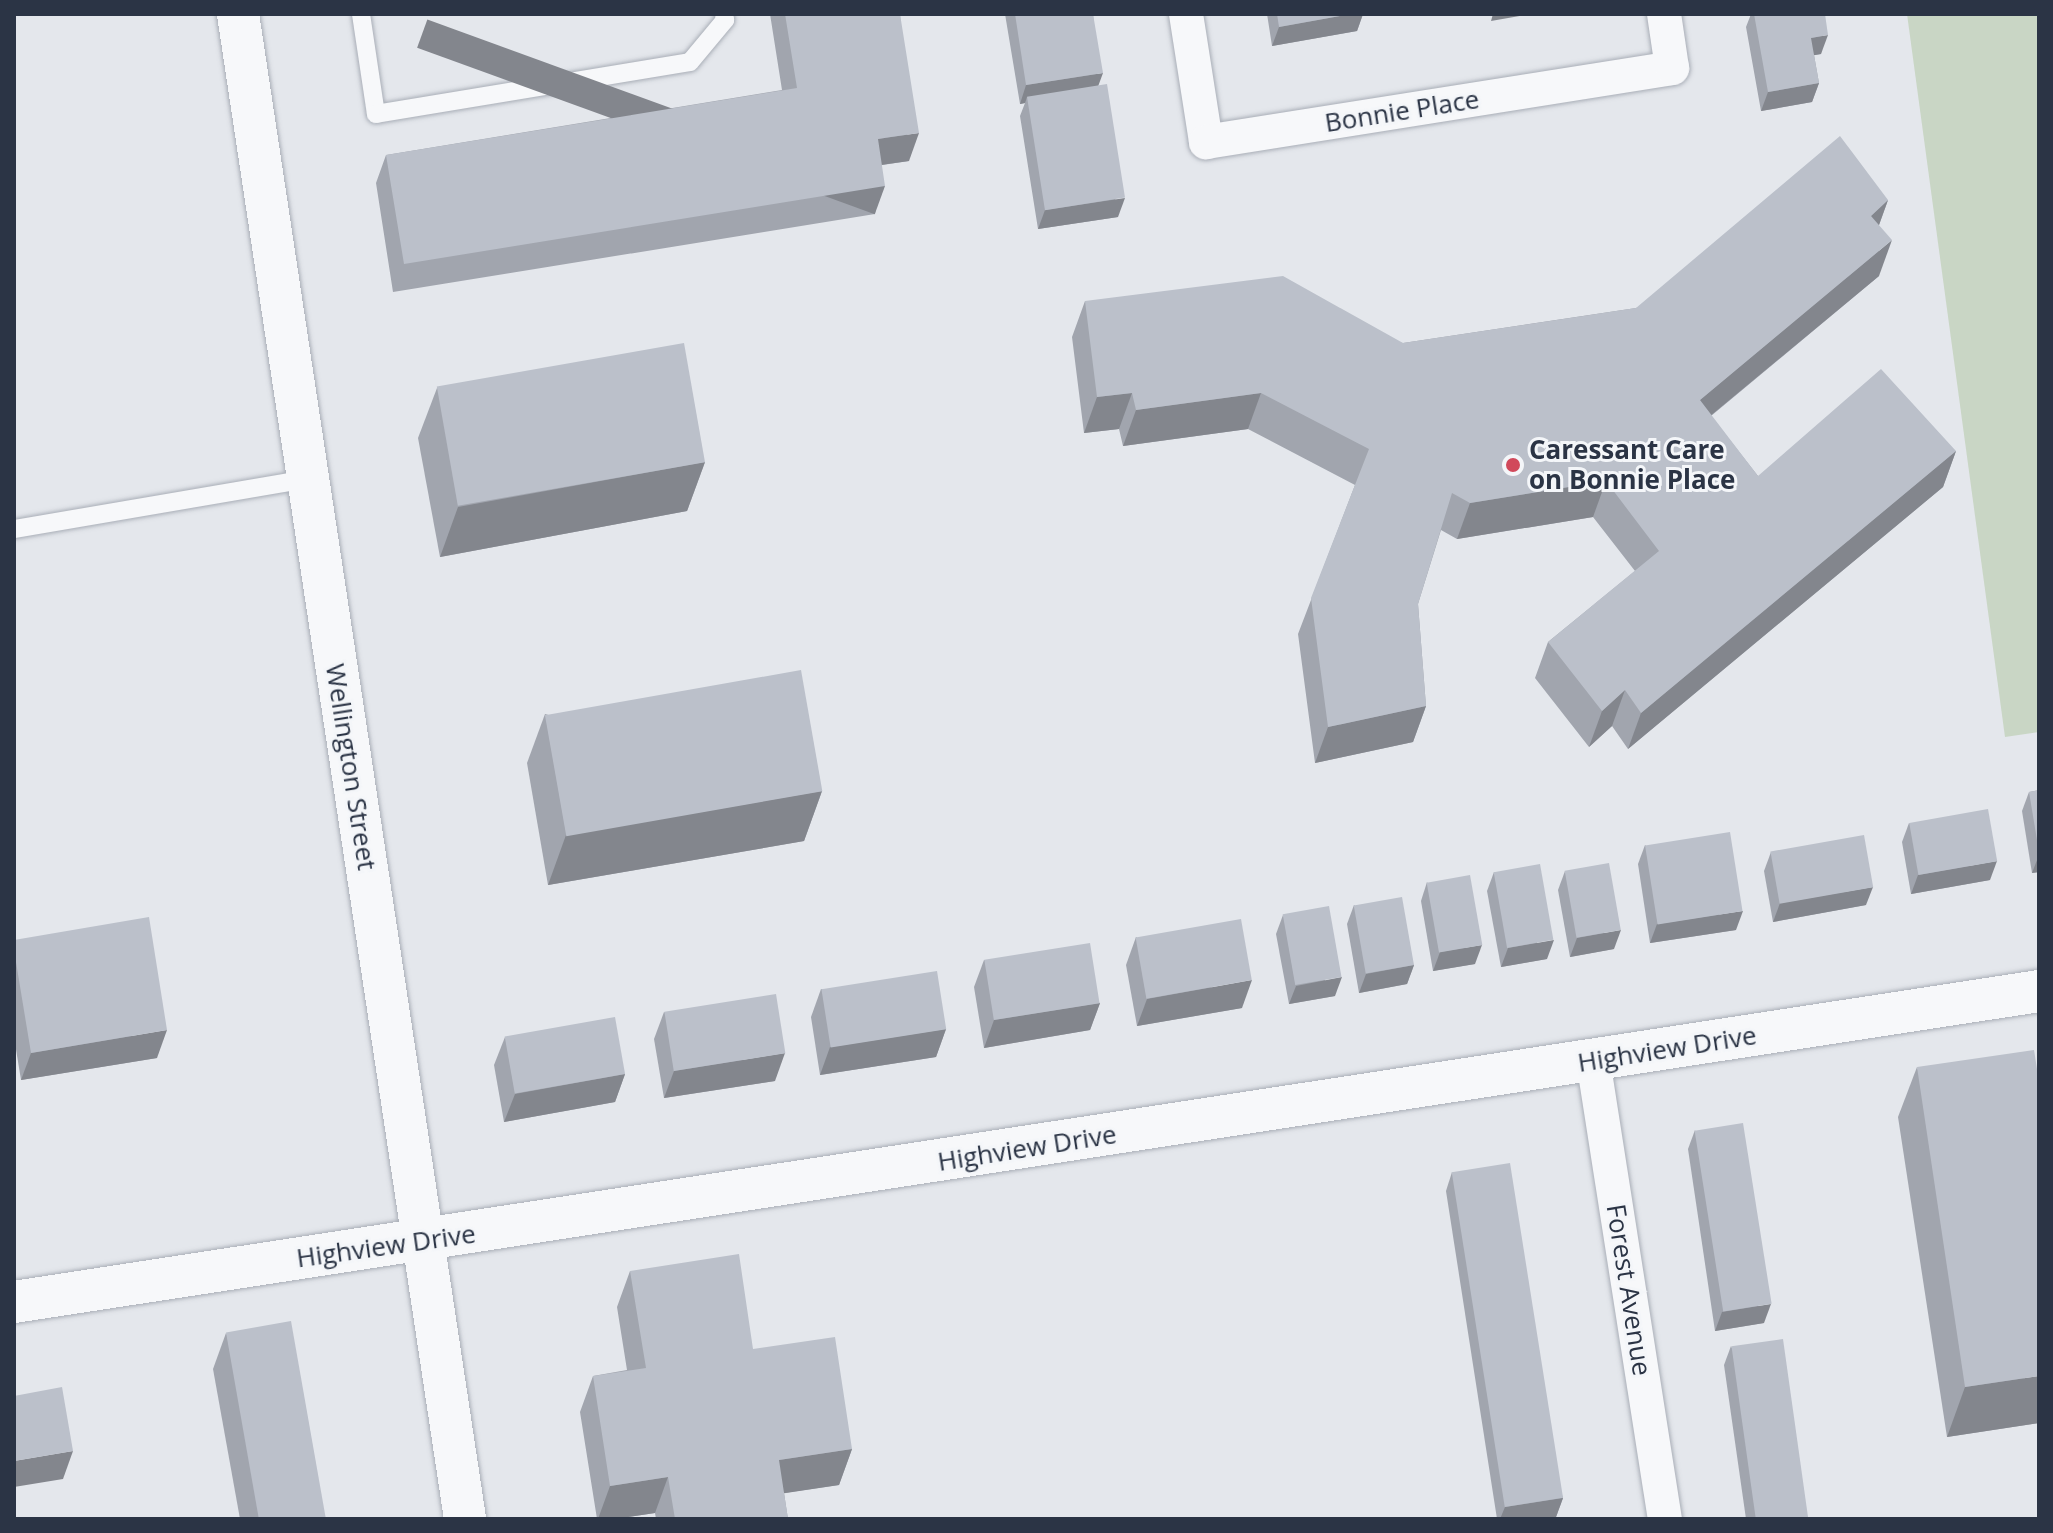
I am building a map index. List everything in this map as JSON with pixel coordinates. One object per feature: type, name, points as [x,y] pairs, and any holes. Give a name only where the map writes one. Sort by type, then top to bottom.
[{"type":"street","name":"Wellington Street","points":[[238,14],[465,1519]]},
{"type":"street","name":"Bonnie Place","points":[[1186,14],[1206,142],[1672,68],[1664,14]]},
{"type":"street","name":"Highview Drive","points":[[14,1302],[2039,991]]},
{"type":"street","name":"Forest Avenue","points":[[1593,1060],[1665,1519]]},
{"type":"lane","points":[[361,14],[376,114],[690,62],[725,20],[724,14]]},
{"type":"lane","points":[[14,529],[308,479]]},
{"type":"green space","points":[[1907,14],[2039,14],[2039,732],[2005,737]]},
{"type":"building","points":[[785,14],[900,14],[919,133],[878,139],[885,186],[404,264],[386,155],[797,88]]},
{"type":"building","points":[[1015,14],[1093,14],[1103,73],[1026,85]]},
{"type":"building","points":[[1277,14],[1351,14],[1279,27]]},
{"type":"building","points":[[1754,14],[1825,14],[1828,35],[1811,38],[1819,83],[1768,92]]},
{"type":"building","points":[[1107,84],[1125,198],[1045,210],[1027,97]]},
{"type":"building","name":"Caressant Care on Bonnie Place","points":[[1840,136],[1888,200],[1871,216],[1892,240],[1700,400],[1758,476],[1881,369],[1956,451],[1641,713],[1625,690],[1602,711],[1548,642],[1659,551],[1606,481],[1470,503],[1452,493],[1418,604],[1426,706],[1328,727],[1311,598],[1369,449],[1261,393],[1136,410],[1132,393],[1097,397],[1085,301],[1283,276],[1403,343],[1636,308]]},
{"type":"building","points":[[684,343],[705,462],[458,506],[437,387]]},
{"type":"building","points":[[801,670],[822,791],[566,836],[545,715]]},
{"type":"building","points":[[2039,790],[2039,852],[2029,792]]},
{"type":"building","points":[[1988,809],[1997,861],[1918,875],[1909,823]]},
{"type":"building","points":[[1730,832],[1743,911],[1658,924],[1645,845]]},
{"type":"building","points":[[1864,835],[1873,887],[1780,904],[1770,851]]},
{"type":"building","points":[[1609,863],[1621,930],[1576,938],[1565,871]]},
{"type":"building","points":[[1540,864],[1553,940],[1507,948],[1494,872]]},
{"type":"building","points":[[1470,875],[1482,945],[1439,953],[1427,883]]},
{"type":"building","points":[[1402,897],[1414,965],[1366,973],[1354,906]]},
{"type":"building","points":[[1329,906],[1342,977],[1295,985],[1283,914]]},
{"type":"building","points":[[149,917],[167,1030],[31,1053],[14,940]]},
{"type":"building","points":[[1241,919],[1252,980],[1146,999],[1136,938]]},
{"type":"building","points":[[1090,943],[1100,1003],[994,1020],[984,960]]},
{"type":"building","points":[[937,971],[946,1029],[831,1048],[821,989]]},
{"type":"building","points":[[776,994],[785,1053],[674,1071],[664,1012]]},
{"type":"building","points":[[615,1017],[625,1074],[515,1094],[505,1036]]},
{"type":"building","points":[[2034,1050],[2039,1082],[2039,1376],[1965,1387],[1917,1067]]},
{"type":"building","points":[[1743,1123],[1772,1304],[1723,1311],[1695,1131]]},
{"type":"building","points":[[1510,1163],[1563,1498],[1505,1507],[1452,1172]]},
{"type":"building","points":[[739,1254],[753,1349],[835,1337],[852,1449],[779,1460],[788,1519],[675,1519],[668,1477],[610,1486],[593,1376],[646,1368],[630,1271]]},
{"type":"building","points":[[291,1321],[326,1519],[259,1519],[226,1332]]},
{"type":"building","points":[[1783,1339],[1808,1519],[1756,1519],[1732,1346]]},
{"type":"building","points":[[62,1387],[73,1451],[14,1461],[14,1396]]},
{"type":"place","name":"Caressant Care on Bonnie Place","points":[[1513,465]]}]
